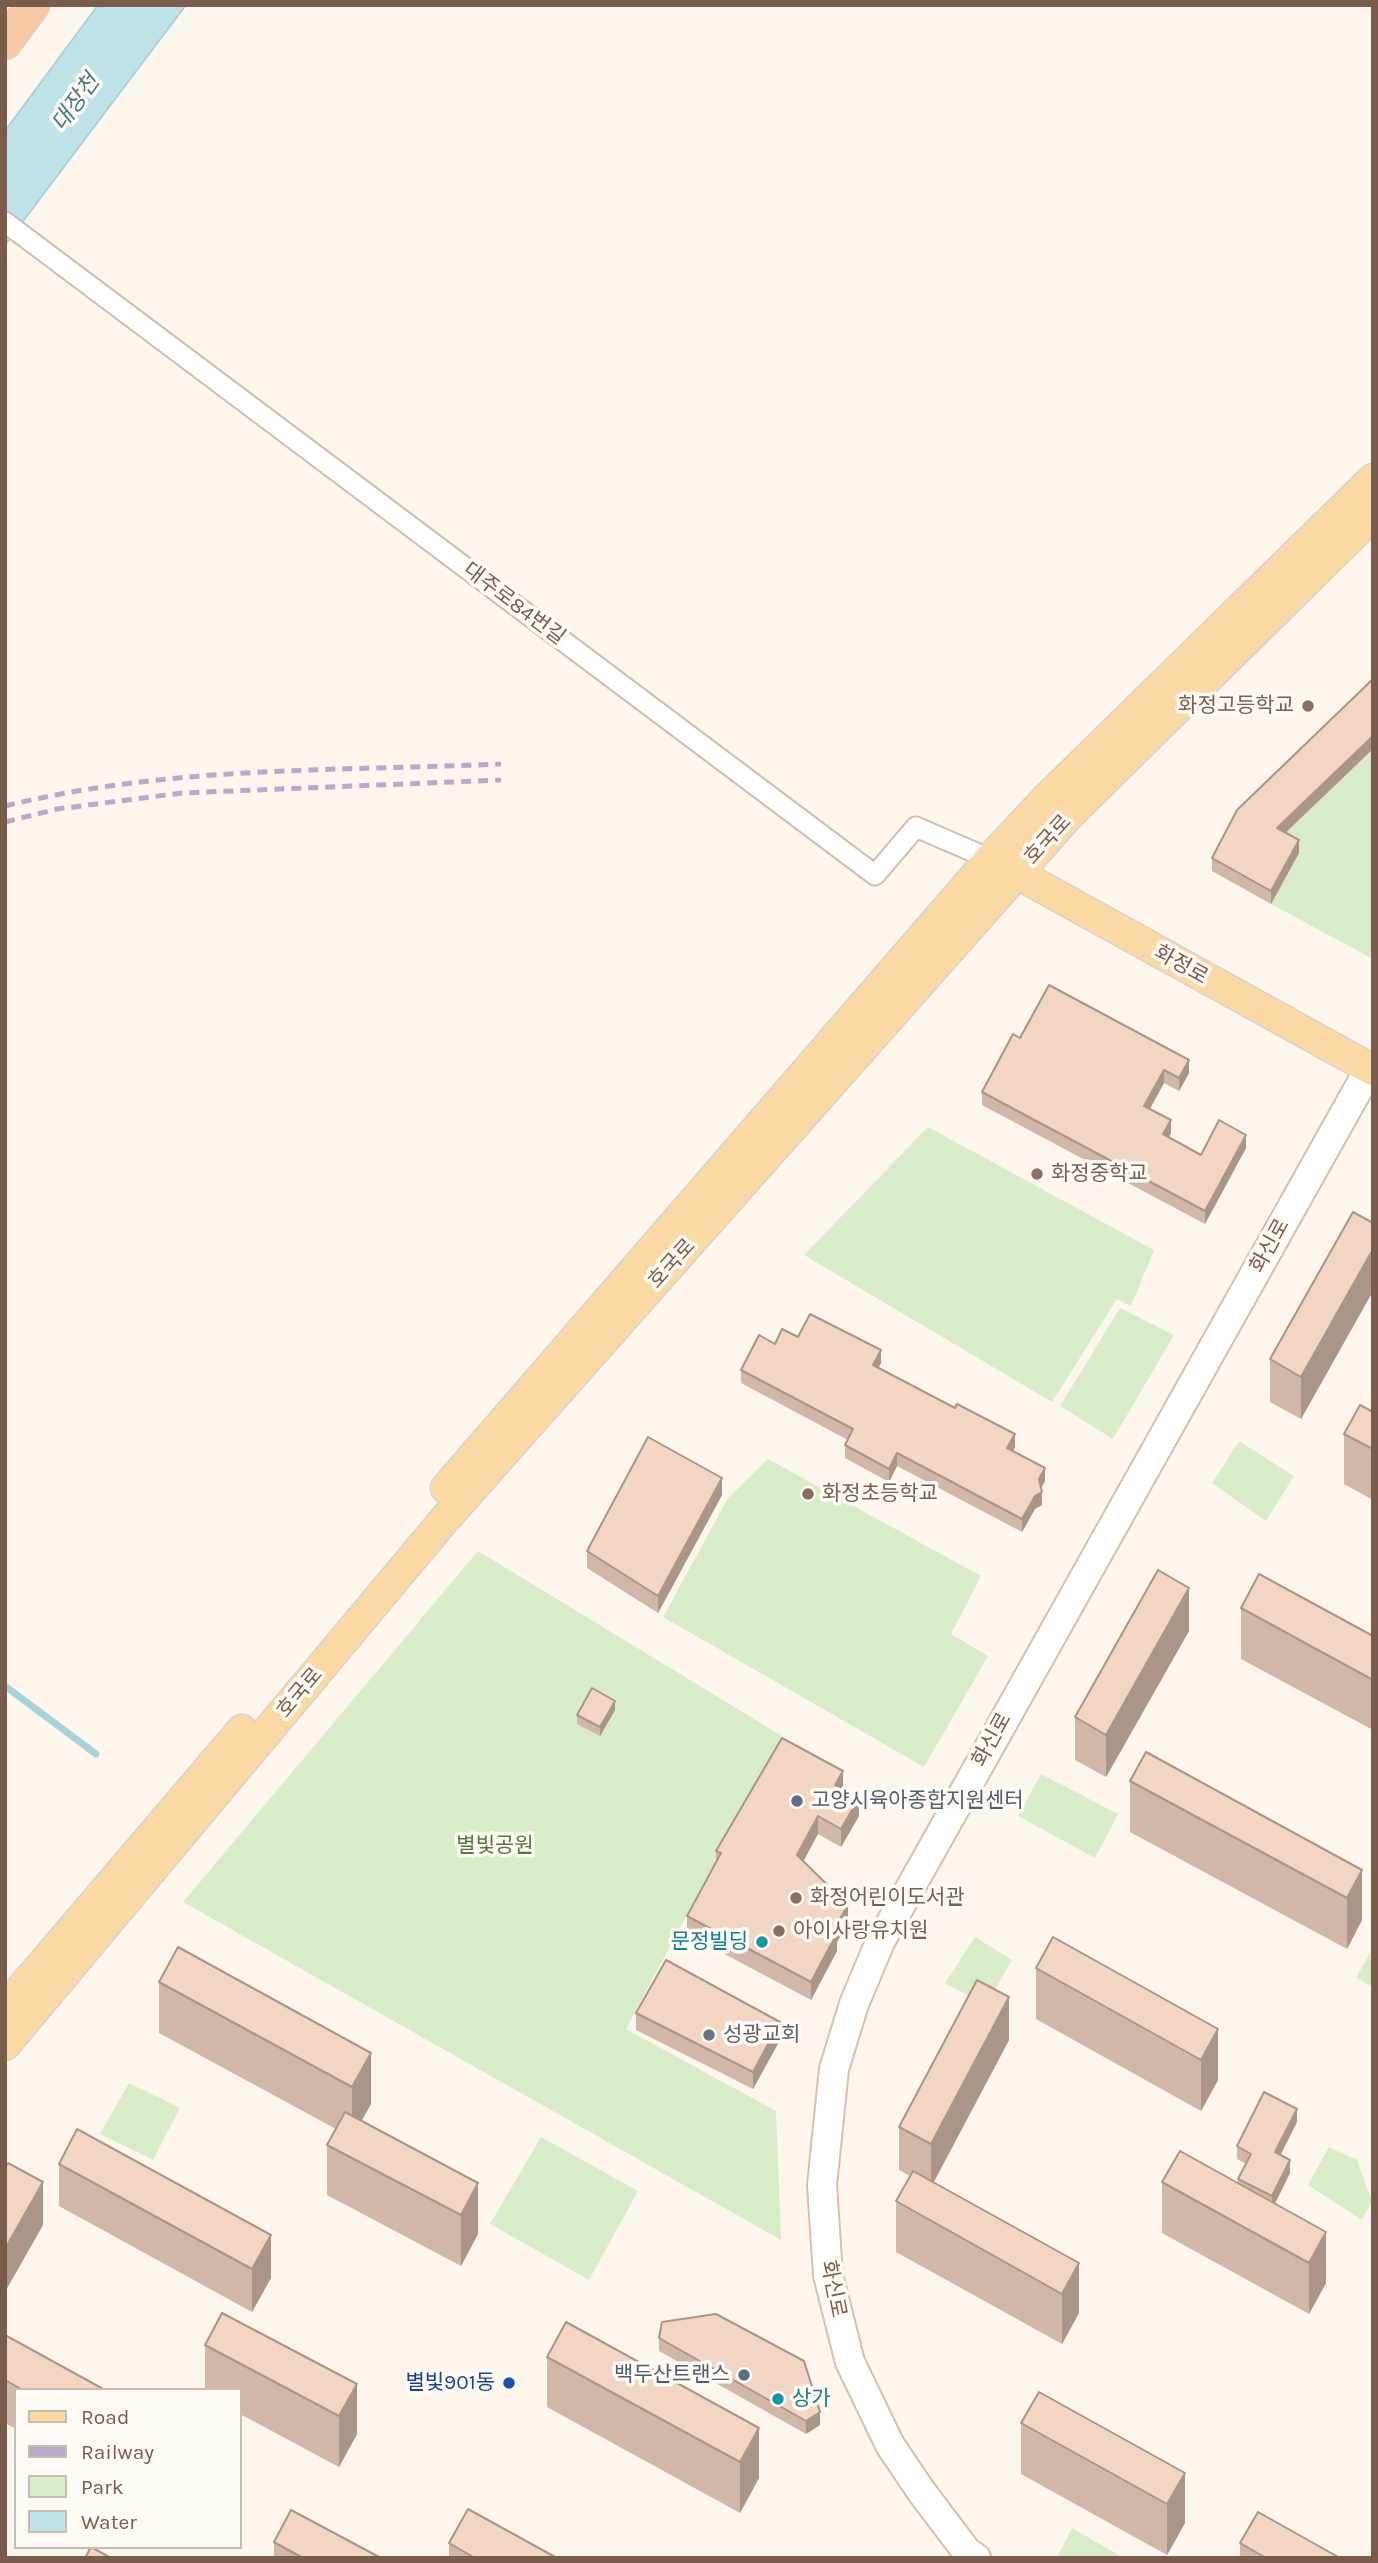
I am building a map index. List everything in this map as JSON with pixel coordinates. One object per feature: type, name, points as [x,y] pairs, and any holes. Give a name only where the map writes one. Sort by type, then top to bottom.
[{"type":"highway","points":[[5,43],[33,5]]},
{"type":"main road","name":"호국로","points":[[5,2008],[438,1497],[990,859],[1047,797],[1373,479]]},
{"type":"main road","name":"호국로","points":[[5,2045],[445,1519],[1067,817],[1373,515]]},
{"type":"main road","name":"화정로","points":[[990,859],[1371,1069]]},
{"type":"main road","name":"화신로","points":[[976,2558],[967,2552],[890,2445],[850,2362],[828,2275],[824,2230],[822,2185],[834,2068],[854,2004],[880,1942],[1371,1069]]},
{"type":"street","name":"대주로84번길","points":[[5,222],[875,875],[916,828],[990,859]]},
{"type":"green space","points":[[1373,749],[1373,959],[1271,904],[1299,853],[1277,841]]},
{"type":"green space","points":[[928,1127],[1154,1250],[1131,1306],[1117,1299],[1052,1402],[804,1255]]},
{"type":"green space","points":[[1120,1308],[1174,1335],[1113,1439],[1060,1406]]},
{"type":"green space","points":[[1239,1441],[1294,1476],[1266,1521],[1212,1483]]},
{"type":"green space","points":[[768,1459],[981,1576],[951,1634],[988,1656],[924,1767],[663,1617],[728,1498]]},
{"type":"green space","name":"별빛공원","points":[[478,1551],[782,1736],[626,2029],[776,2111],[781,2240],[183,1902]]},
{"type":"green space","points":[[1041,1774],[1118,1814],[1095,1858],[1018,1816]]},
{"type":"green space","points":[[975,1937],[1012,1960],[986,2005],[945,1983]]},
{"type":"green space","points":[[1373,1947],[1373,1987],[1356,1978]]},
{"type":"green space","points":[[129,2083],[180,2108],[153,2160],[100,2134]]},
{"type":"green space","points":[[541,2137],[638,2191],[589,2280],[490,2224]]},
{"type":"green space","points":[[1329,2147],[1357,2160],[1372,2201],[1362,2220],[1308,2185]]},
{"type":"green space","points":[[1072,2528],[1124,2558],[1057,2558]]},
{"type":"water","name":"대장천","points":[[98,5],[186,5],[5,245],[5,131]]},
{"type":"building","points":[[1373,679],[1373,736],[1277,828],[1299,840],[1271,891],[1212,858],[1237,810]]},
{"type":"building","name":"화정중학교","points":[[1049,985],[1189,1060],[1179,1078],[1164,1070],[1144,1106],[1171,1120],[1163,1134],[1201,1155],[1219,1120],[1246,1135],[1205,1211],[982,1092],[1013,1034],[1020,1038]]},
{"type":"building","points":[[1353,1212],[1373,1223],[1373,1249],[1301,1377],[1270,1359]]},
{"type":"building","name":"화정초등학교","points":[[810,1314],[881,1350],[873,1365],[955,1408],[957,1404],[1015,1434],[1007,1448],[1045,1468],[1039,1479],[1042,1492],[1035,1496],[1022,1519],[897,1453],[889,1469],[845,1445],[853,1429],[741,1370],[759,1335],[775,1344],[782,1329],[798,1337]]},
{"type":"building","points":[[1360,1405],[1373,1412],[1373,1449],[1344,1434]]},
{"type":"building","points":[[648,1437],[722,1478],[658,1596],[587,1551]]},
{"type":"building","points":[[1158,1570],[1189,1588],[1106,1735],[1075,1717]]},
{"type":"building","points":[[1259,1574],[1373,1636],[1373,1680],[1241,1608]]},
{"type":"building","points":[[592,1688],[615,1701],[600,1727],[577,1715]]},
{"type":"building","points":[[782,1738],[843,1771],[835,1785],[859,1798],[841,1829],[818,1816],[797,1855],[848,1905],[833,1931],[837,1933],[811,1982],[687,1916],[721,1853],[716,1851]]},
{"type":"building","points":[[1146,1752],[1362,1870],[1347,1898],[1130,1781]]},
{"type":"building","points":[[1053,1937],[1218,2029],[1201,2060],[1036,1968]]},
{"type":"building","points":[[178,1947],[371,2053],[352,2087],[159,1982]]},
{"type":"building","name":"성광교회","points":[[666,1960],[780,2022],[753,2072],[636,2013]]},
{"type":"building","points":[[977,1980],[1009,1997],[931,2144],[899,2127]]},
{"type":"building","points":[[1264,2092],[1297,2109],[1275,2152],[1290,2160],[1272,2196],[1238,2179],[1251,2154],[1237,2146]]},
{"type":"building","points":[[345,2112],[478,2183],[461,2215],[327,2145]]},
{"type":"building","points":[[77,2129],[271,2235],[252,2269],[59,2164]]},
{"type":"building","points":[[1180,2151],[1326,2232],[1309,2263],[1162,2182]]},
{"type":"building","points":[[8,2163],[43,2182],[5,2249],[5,2167]]},
{"type":"building","points":[[913,2171],[1079,2263],[1062,2294],[896,2201]]},
{"type":"building","points":[[222,2313],[357,2384],[339,2416],[205,2345]]},
{"type":"building","name":"상가","points":[[716,2314],[804,2361],[820,2412],[806,2421],[659,2338],[662,2322]]},
{"type":"building","points":[[566,2322],[759,2428],[740,2462],[547,2357]]},
{"type":"building","points":[[5,2335],[101,2388],[19,2388],[5,2380]]},
{"type":"building","points":[[1039,2392],[1185,2473],[1167,2504],[1021,2423]]},
{"type":"building","points":[[468,2509],[557,2558],[475,2558],[449,2543]]},
{"type":"building","points":[[291,2510],[381,2558],[303,2558],[274,2542]]},
{"type":"building","points":[[1258,2512],[1340,2558],[1266,2558],[1240,2543]]},
{"type":"building","points":[[90,2549],[95,2549],[111,2558],[85,2558]]},
{"type":"waterway","points":[[5,1686],[96,1754]]},
{"type":"railway","points":[[5,806],[66,793],[190,777],[501,764]]},
{"type":"railway","points":[[5,822],[57,809],[182,793],[501,780]]},
{"type":"place","name":"화정고등학교","points":[[1308,706]]},
{"type":"place","name":"화정중학교","points":[[1037,1174]]},
{"type":"place","name":"화정초등학교","points":[[808,1494]]},
{"type":"place","name":"고양시육아종합지원센터","points":[[797,1801]]},
{"type":"place","name":"화정어린이도서관","points":[[796,1898]]},
{"type":"place","name":"아이사랑유치원","points":[[779,1931]]},
{"type":"place","name":"문정빌딩","points":[[762,1942]]},
{"type":"place","name":"성광교회","points":[[709,2035]]},
{"type":"place","name":"백두산트랜스","points":[[744,2375]]},
{"type":"place","name":"별빛901동","points":[[509,2383]]},
{"type":"place","name":"상가","points":[[778,2399]]}]
